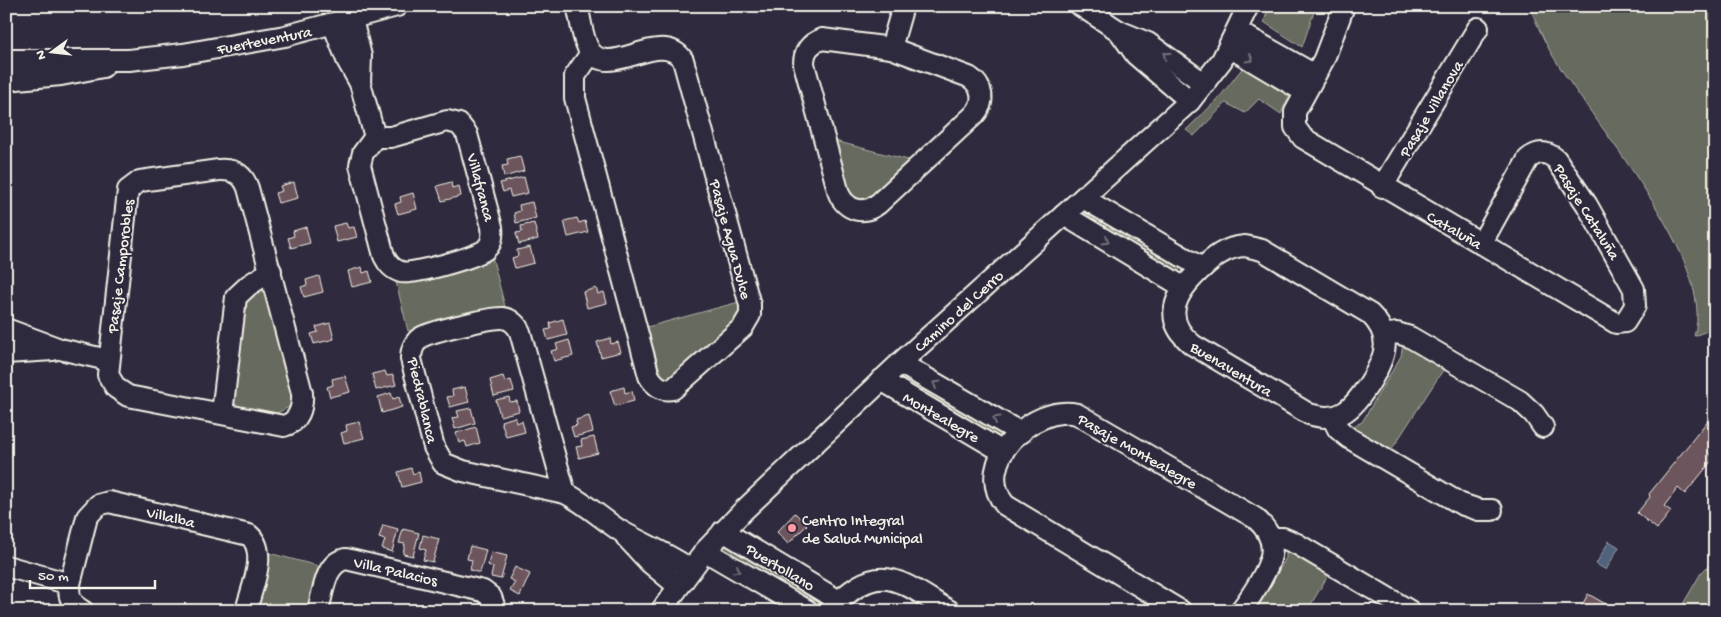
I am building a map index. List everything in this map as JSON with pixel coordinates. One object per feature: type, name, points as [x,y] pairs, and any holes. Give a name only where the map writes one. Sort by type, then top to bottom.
[{"type":"street","name":"Fuerteventura","points":[[6,80],[61,75],[129,60],[236,45],[333,24],[397,6]]},
{"type":"street","points":[[577,6],[591,53]]},
{"type":"street","points":[[891,48],[903,6]]},
{"type":"street","points":[[1081,6],[1119,31],[1148,43],[1205,84]]},
{"type":"street","name":"Camino del Cerro","points":[[661,611],[690,569],[723,531],[881,380],[1190,101],[1205,84],[1233,39],[1248,6]]},
{"type":"street","points":[[1233,39],[1305,92],[1334,38],[1344,6]]},
{"type":"street","points":[[352,19],[361,56],[360,83]]},
{"type":"street","points":[[333,24],[347,60],[360,83],[375,137]]},
{"type":"street","name":"Pasaje Villanova","points":[[1382,187],[1478,28]]},
{"type":"street","points":[[1119,31],[1136,54],[1190,101]]},
{"type":"street","points":[[822,39],[891,48],[969,77],[978,84],[982,100],[974,115],[878,204],[867,210],[854,210],[842,201],[839,194],[804,58],[809,46],[822,39]]},
{"type":"street","points":[[1233,39],[1315,75]]},
{"type":"street","name":"Pasaje Agua Dulce","points":[[665,48],[677,52],[683,60],[750,305],[750,315],[743,327],[673,389],[663,389],[657,386],[649,376],[575,98],[575,76],[591,53],[609,60],[665,48]]},
{"type":"street","name":"Fuerteventura","points":[[6,60],[129,60]]},
{"type":"street","name":"Cataluña","points":[[1305,92],[1295,112],[1295,127],[1307,142],[1616,323],[1621,324]]},
{"type":"street","name":"Villafranca","points":[[446,121],[464,128],[469,140],[492,227],[492,239],[486,250],[411,272],[399,271],[390,266],[384,256],[360,165],[363,153],[375,137],[392,137],[446,121]]},
{"type":"street","name":"Pasaje Cataluña","points":[[1481,244],[1528,158],[1538,153],[1551,154],[1556,158],[1587,205],[1634,289],[1634,306],[1627,320],[1621,324]]},
{"type":"street","name":"Pasaje Camporobles","points":[[219,170],[233,171],[239,174],[248,188],[302,394],[302,408],[296,419],[284,426],[135,398],[122,393],[111,382],[108,375],[108,360],[127,196],[136,182],[219,170]]},
{"type":"street","points":[[1083,198],[1202,268]]},
{"type":"street","points":[[1064,215],[1183,287]]},
{"type":"street","name":"Buenaventura","points":[[1332,417],[1309,414],[1186,340],[1174,317],[1176,301],[1183,287],[1202,268],[1228,248],[1254,247],[1370,314],[1384,335]]},
{"type":"street","points":[[222,413],[236,297],[249,285],[270,271]]},
{"type":"street","name":"Piedrablanca","points":[[565,493],[520,332],[515,324],[508,319],[494,319],[430,334],[420,339],[413,348],[411,359],[434,447],[443,463],[463,470],[565,493],[620,530],[670,556],[690,569]]},
{"type":"street","points":[[6,329],[60,349],[108,360]]},
{"type":"street","points":[[1492,510],[1470,508],[1453,499],[1349,438],[1338,429],[1332,417],[1349,410],[1370,382],[1383,360],[1384,335],[1404,335],[1520,401],[1534,414],[1543,427]]},
{"type":"street","points":[[6,353],[60,349]]},
{"type":"street","name":"Montealegre","points":[[900,363],[1020,433]]},
{"type":"street","name":"Montealegre","points":[[881,380],[1003,452]]},
{"type":"street","name":"Pasaje Montealegre","points":[[1181,611],[1005,505],[996,490],[994,474],[1003,452],[1020,433],[1046,415],[1061,412],[1077,414],[1254,518],[1266,530],[1270,538]]},
{"type":"street","name":"Villalba","points":[[70,584],[90,512],[103,503],[114,503],[244,533],[253,538],[259,553],[246,611]]},
{"type":"street","name":"Piedrablanca","points":[[620,530],[649,562],[678,586]]},
{"type":"street","name":"Puertollano","points":[[723,531],[834,606],[864,581],[887,578],[902,582],[950,611]]},
{"type":"street","points":[[1240,611],[1268,568],[1272,553],[1270,538],[1283,538],[1297,544],[1410,611]]},
{"type":"street","name":"Puertollano","points":[[704,551],[808,611]]},
{"type":"street","name":"Villa Palacios","points":[[318,611],[331,568],[337,562],[346,559],[483,590],[491,598],[496,611]]},
{"type":"street","points":[[9,568],[70,584],[69,594],[72,601],[83,611]]},
{"type":"green space","points":[[1269,6],[1316,6],[1302,47],[1264,22]]},
{"type":"green space","points":[[1529,6],[1715,6],[1715,328],[1694,336],[1697,305],[1687,269],[1669,230],[1645,190],[1550,51]]},
{"type":"green space","points":[[1244,66],[1291,91],[1281,114],[1259,99],[1245,113],[1226,103],[1194,136],[1186,130],[1219,98]]},
{"type":"green space","points":[[835,141],[912,161],[867,200],[855,202],[848,196]]},
{"type":"green space","points":[[1088,209],[1183,263],[1178,272],[1083,218]]},
{"type":"green space","points":[[492,256],[505,307],[408,331],[396,282]]},
{"type":"green space","points":[[264,284],[294,386],[291,406],[275,414],[227,406],[235,300]]},
{"type":"green space","points":[[739,302],[742,312],[739,321],[673,381],[666,379],[661,374],[647,327]]},
{"type":"green space","points":[[1403,344],[1445,367],[1390,452],[1350,428],[1362,422],[1401,356]]},
{"type":"green space","points":[[905,377],[1004,434],[998,439],[900,382]]},
{"type":"green space","points":[[726,544],[825,602],[820,607],[721,548]]},
{"type":"green space","points":[[1286,548],[1330,572],[1307,611],[1256,611],[1286,558]]},
{"type":"green space","points":[[269,553],[322,567],[311,611],[253,611]]},
{"type":"green space","points":[[1715,559],[1715,611],[1679,611],[1701,573]]},
{"type":"water","points":[[1609,541],[1619,547],[1606,570],[1596,564]]},
{"type":"building","points":[[520,156],[524,171],[504,177],[502,166],[508,165],[507,159]]},
{"type":"building","points":[[524,177],[528,193],[511,197],[509,190],[503,192],[500,183]]},
{"type":"building","points":[[294,182],[298,198],[278,203],[275,193],[282,191],[280,186]]},
{"type":"building","points":[[451,182],[452,188],[459,186],[461,196],[442,201],[437,186]]},
{"type":"building","points":[[413,193],[417,209],[398,214],[395,204],[401,202],[400,197]]},
{"type":"building","points":[[532,202],[536,218],[516,223],[514,213],[520,211],[519,205]]},
{"type":"building","points":[[577,218],[579,223],[585,221],[588,232],[568,237],[564,221]]},
{"type":"building","points":[[346,223],[348,228],[354,227],[357,237],[337,242],[333,226]]},
{"type":"building","points":[[534,223],[538,239],[519,244],[516,233],[522,232],[521,226]]},
{"type":"building","points":[[306,227],[310,243],[291,248],[288,238],[294,236],[293,231]]},
{"type":"building","points":[[530,247],[534,263],[515,268],[512,258],[518,256],[517,250]]},
{"type":"building","points":[[362,267],[363,273],[369,271],[372,282],[352,287],[348,271]]},
{"type":"building","points":[[319,276],[323,292],[304,297],[301,287],[307,285],[306,280]]},
{"type":"building","points":[[596,288],[598,294],[604,292],[607,303],[587,308],[583,292]]},
{"type":"building","points":[[563,319],[567,335],[548,340],[545,330],[551,329],[550,323]]},
{"type":"building","points":[[330,323],[334,339],[314,344],[311,334],[318,332],[316,327]]},
{"type":"building","points":[[610,338],[611,344],[618,342],[621,352],[601,357],[597,342]]},
{"type":"building","points":[[569,340],[573,356],[554,361],[551,351],[558,349],[556,344]]},
{"type":"building","points":[[385,371],[387,376],[393,375],[396,385],[376,390],[372,374]]},
{"type":"building","points":[[345,376],[350,392],[330,397],[327,387],[333,385],[332,379]]},
{"type":"building","points":[[503,376],[505,382],[511,380],[514,391],[494,396],[490,380]]},
{"type":"building","points":[[465,387],[469,402],[450,407],[447,397],[453,396],[452,390]]},
{"type":"building","points":[[624,387],[625,393],[632,391],[634,401],[615,406],[610,391]]},
{"type":"building","points":[[391,393],[393,399],[399,397],[402,407],[382,413],[378,397]]},
{"type":"building","points":[[509,397],[510,402],[517,401],[519,411],[500,416],[496,400]]},
{"type":"building","points":[[471,408],[475,423],[455,429],[452,418],[459,417],[457,411]]},
{"type":"building","points":[[1714,413],[1715,447],[1709,454],[1714,458],[1685,494],[1678,488],[1664,506],[1671,511],[1657,529],[1637,513],[1650,497],[1649,494]]},
{"type":"building","points":[[589,416],[593,432],[574,437],[571,427],[577,425],[576,420]]},
{"type":"building","points":[[515,417],[516,423],[522,421],[525,432],[506,437],[501,421]]},
{"type":"building","points":[[359,422],[364,438],[344,443],[341,433],[347,431],[346,425]]},
{"type":"building","points":[[476,427],[480,443],[467,447],[465,441],[459,443],[456,433]]},
{"type":"building","points":[[594,437],[598,453],[579,458],[576,447],[582,446],[581,440]]},
{"type":"building","points":[[411,468],[413,474],[419,472],[421,482],[402,487],[398,472]]},
{"type":"building","name":"Centro Integral de Salud Municipal","points":[[795,513],[807,525],[788,544],[777,532]]},
{"type":"building","points":[[383,525],[398,529],[392,552],[382,549],[385,540],[379,538]]},
{"type":"building","points":[[403,529],[419,533],[413,556],[403,554],[405,544],[399,543]]},
{"type":"building","points":[[423,535],[439,539],[433,562],[423,560],[426,550],[420,548]]},
{"type":"building","points":[[470,546],[486,550],[480,573],[470,570],[472,560],[467,559]]},
{"type":"building","points":[[491,552],[507,556],[501,579],[491,577],[493,567],[488,565]]},
{"type":"building","points":[[515,567],[530,574],[520,596],[510,591],[515,582],[509,579]]},
{"type":"building","points":[[1588,594],[1611,607],[1609,611],[1579,611]]},
{"type":"place","name":"Centro Integral de Salud Municipal","points":[[792,528]]}]
